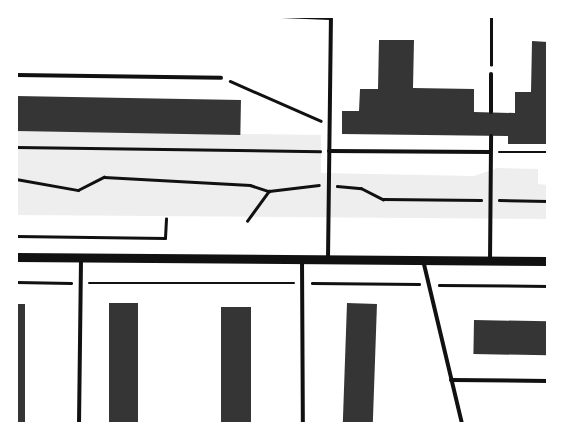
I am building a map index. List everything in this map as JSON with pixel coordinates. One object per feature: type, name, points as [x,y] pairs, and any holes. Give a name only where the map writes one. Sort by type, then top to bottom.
[{"type":"street","points":[[16,257],[548,261]]},
{"type":"lane","points":[[281,16],[331,17],[328,259]]},
{"type":"lane","points":[[491,74],[491,112]]},
{"type":"lane","points":[[16,75],[221,78]]},
{"type":"lane","points":[[490,261],[491,136]]},
{"type":"lane","points":[[329,151],[490,152]]},
{"type":"lane","points":[[79,424],[81,258]]},
{"type":"lane","points":[[302,259],[303,424]]},
{"type":"lane","points":[[423,260],[462,424]]},
{"type":"lane","points":[[451,380],[548,381]]},
{"type":"path","points":[[491,16],[491,74]]},
{"type":"path","points":[[221,78],[330,124]]},
{"type":"path","points":[[16,147],[329,151]]},
{"type":"path","points":[[490,152],[548,152]]},
{"type":"path","points":[[16,179],[78,190],[104,177],[250,185],[269,190],[329,185],[361,188],[383,199],[548,201]]},
{"type":"path","points":[[247,221],[269,190]]},
{"type":"path","points":[[16,236],[165,238],[166,219]]},
{"type":"path","points":[[16,282],[303,282],[548,286]]},
{"type":"shaded area","points":[[16,131],[321,135],[321,173],[474,176],[498,168],[538,169],[538,184],[548,185],[548,219],[16,215]]},
{"type":"building","points":[[379,40],[414,40],[413,88],[474,89],[474,112],[515,113],[515,92],[531,92],[532,41],[548,42],[548,144],[508,144],[508,136],[342,134],[342,111],[359,111],[360,89],[378,89]]},
{"type":"building","points":[[16,96],[241,100],[240,135],[16,131]]},
{"type":"building","points":[[109,303],[138,303],[138,424],[109,424]]},
{"type":"building","points":[[347,303],[377,304],[373,424],[343,424]]},
{"type":"building","points":[[16,304],[25,304],[25,424],[16,424]]},
{"type":"building","points":[[221,307],[251,307],[251,424],[221,424]]},
{"type":"building","points":[[474,320],[548,321],[547,355],[473,354]]}]
